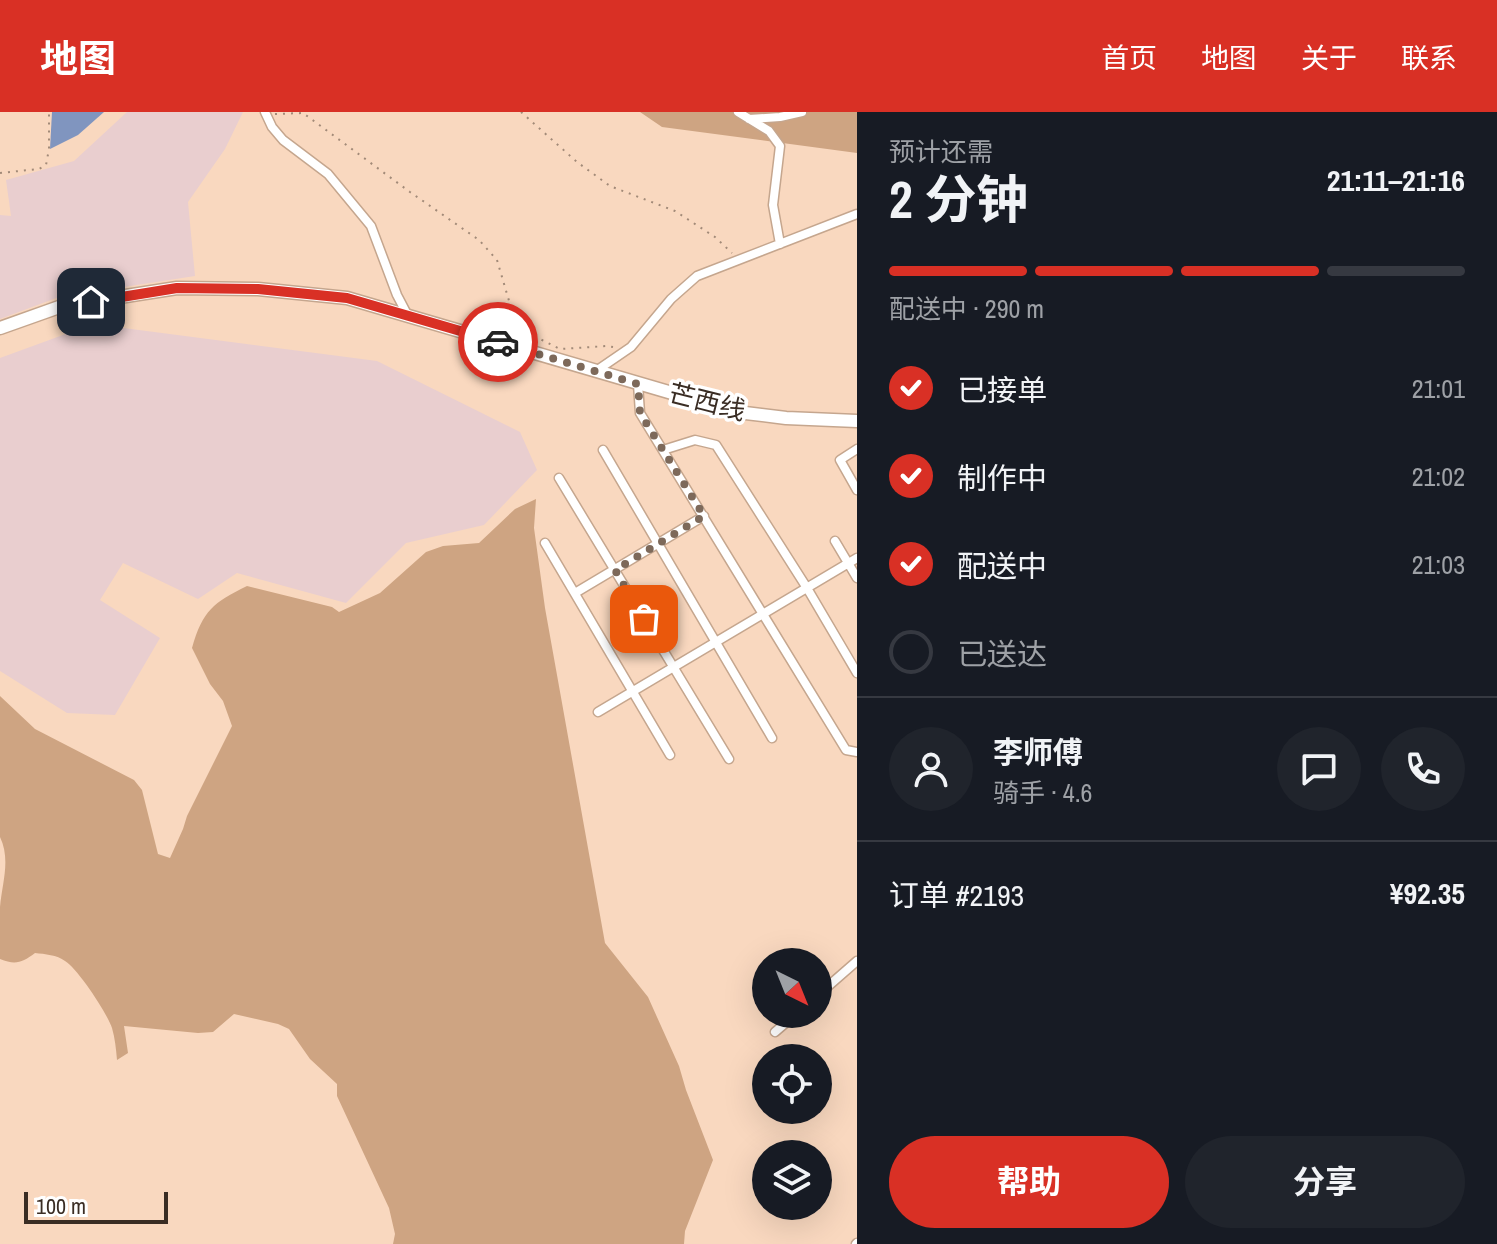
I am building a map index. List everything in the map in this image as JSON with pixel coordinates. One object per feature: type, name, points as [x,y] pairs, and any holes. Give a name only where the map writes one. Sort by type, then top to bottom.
[{"type":"main road","name":"芒西线","points":[[0,328],[62,306],[177,288],[258,289],[347,298],[737,412],[857,421]]},
{"type":"street","points":[[738,112],[769,131],[780,146],[773,205],[780,244]]},
{"type":"street","points":[[749,119],[802,112]]},
{"type":"street","points":[[265,113],[283,140],[328,174],[371,226],[408,316]]},
{"type":"street","points":[[596,371],[631,347],[671,299],[697,276],[857,214]]},
{"type":"street","points":[[638,384],[640,413],[846,750],[857,752]]},
{"type":"street","points":[[663,450],[695,440],[716,445],[857,673]]},
{"type":"street","points":[[857,449],[840,460],[857,490]]},
{"type":"street","points":[[603,450],[772,738]]},
{"type":"street","points":[[559,478],[729,759]]},
{"type":"street","points":[[575,593],[704,516]]},
{"type":"street","points":[[835,541],[857,578]]},
{"type":"street","points":[[545,543],[670,755]]},
{"type":"street","points":[[598,712],[857,558]]},
{"type":"street","points":[[832,983],[857,961]]},
{"type":"street","points":[[775,1032],[780,1028]]},
{"type":"path","points":[[0,173],[39,169],[46,165],[49,112]]},
{"type":"path","points":[[521,112],[577,162],[610,186],[675,211],[715,237],[739,260]]},
{"type":"path","points":[[265,113],[303,113],[479,240],[497,260],[512,311],[524,331],[560,349],[607,346],[626,350]]},
{"type":"shaded area","points":[[127,112],[243,112],[225,149],[188,202],[195,276],[59,297],[0,319],[0,215],[11,216],[6,180],[74,161]]},
{"type":"shaded area","points":[[640,112],[857,112],[857,153],[662,127]]},
{"type":"shaded area","points":[[93,324],[377,361],[520,432],[537,470],[484,525],[406,543],[346,603],[237,573],[198,599],[123,563],[100,600],[160,638],[115,715],[67,713],[0,671],[0,358]]},
{"type":"shaded area","points":[[536,499],[534,528],[545,608],[605,943],[648,997],[679,1066],[713,1160],[685,1231],[684,1244],[393,1244],[395,1234],[389,1208],[337,1096],[337,1084],[310,1059],[289,1029],[234,1014],[213,1032],[124,1026],[128,1053],[117,1060],[109,1021],[92,992],[71,966],[58,957],[35,953],[18,962],[0,959],[0,907],[5,854],[0,837],[0,696],[35,729],[134,780],[142,790],[158,854],[170,858],[187,816],[232,726],[223,701],[210,684],[192,648],[200,625],[211,609],[247,586],[332,607],[339,612],[380,593],[426,552],[443,546],[479,543],[515,509]]},
{"type":"water","points":[[52,112],[104,112],[78,135],[50,149]]},
{"type":"way so far","points":[[498,342],[638,384],[640,413],[704,516],[615,570],[644,619]]},
{"type":"route","points":[[91,302],[177,288],[258,289],[347,298],[498,342]]}]
